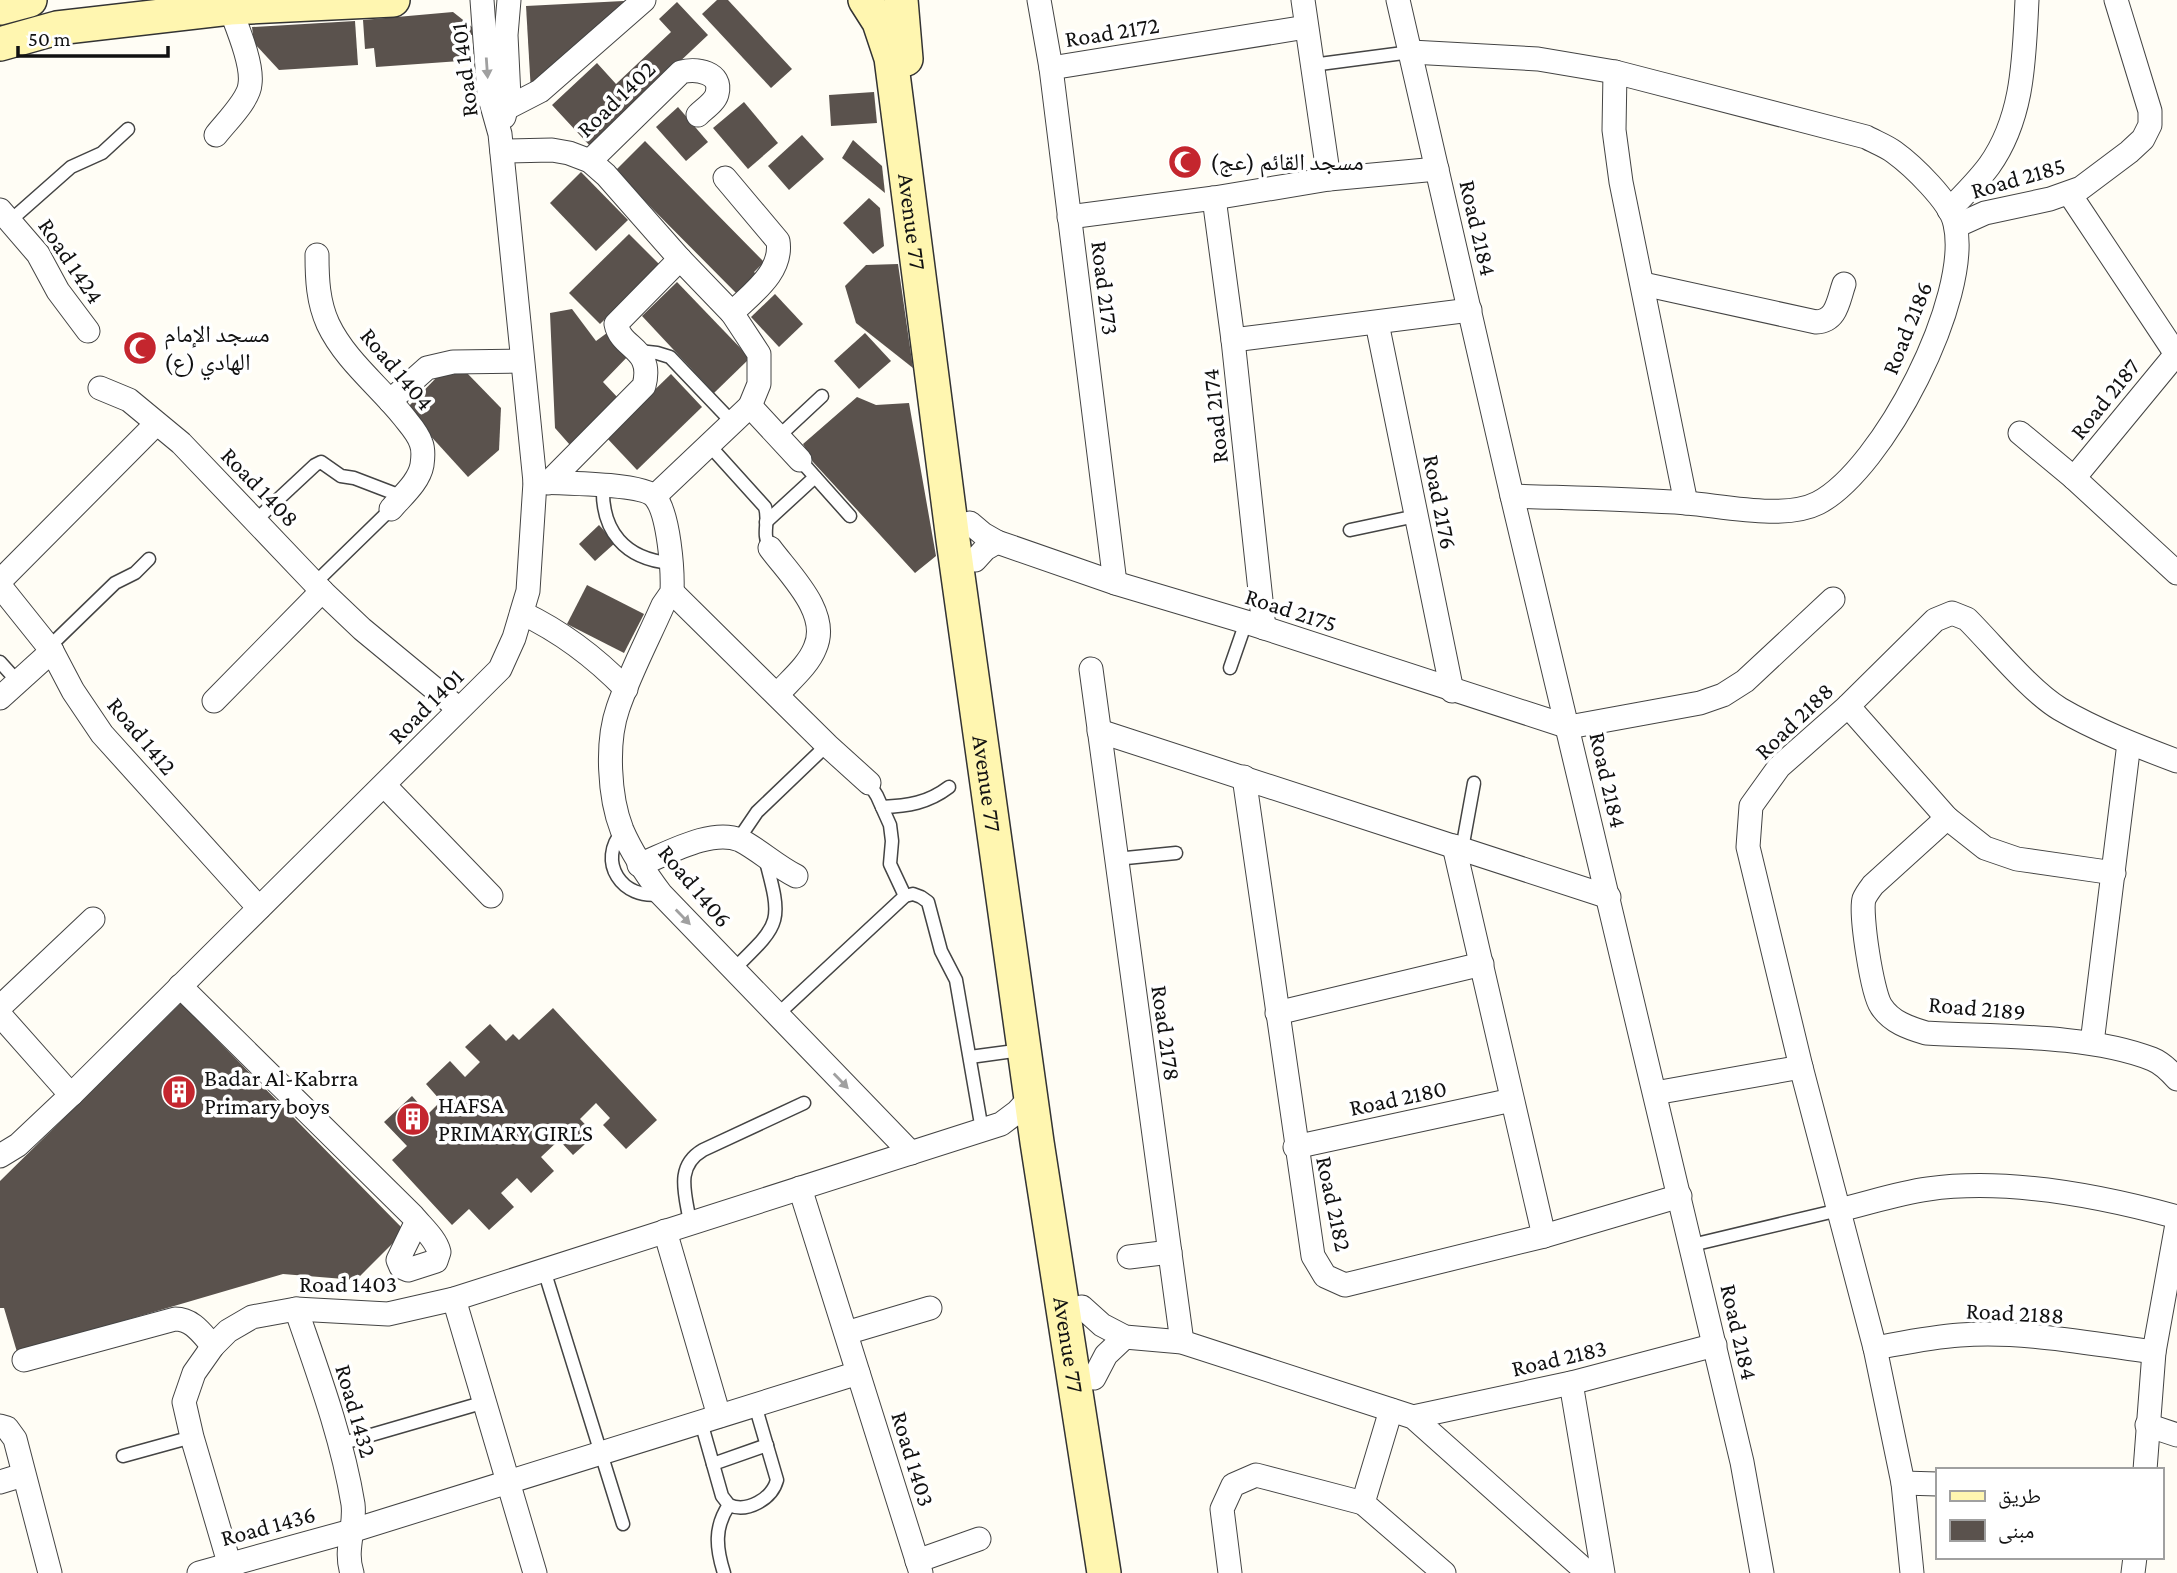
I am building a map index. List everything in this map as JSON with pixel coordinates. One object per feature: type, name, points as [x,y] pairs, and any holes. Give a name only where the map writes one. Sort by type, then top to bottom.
[{"type":"street","points":[[0,8],[30,0]]},
{"type":"street","points":[[0,44],[57,28],[230,8],[393,0]]},
{"type":"street","name":"Road 1401","points":[[0,1156],[19,1145],[71,1095],[500,669],[514,638],[528,591],[541,482],[521,361],[501,143],[489,95],[482,0]]},
{"type":"street","name":"Road 1401","points":[[501,143],[509,97],[506,34],[509,0]]},
{"type":"street","points":[[507,108],[540,91],[644,0]]},
{"type":"street","name":"Avenue 77","points":[[865,0],[879,22],[891,58],[953,540],[1024,1050],[1104,1573]]},
{"type":"street","name":"Avenue 77","points":[[901,0],[905,53],[970,523],[986,551],[1082,1307],[1094,1378],[1119,1573]]},
{"type":"street","name":"Road 2173","points":[[1039,0],[1051,68],[1115,583]]},
{"type":"street","points":[[1303,0],[1329,179]]},
{"type":"street","name":"Road 2184","points":[[1398,0],[1692,1245],[1742,1462],[1762,1573]]},
{"type":"street","points":[[1411,52],[1538,59],[1615,72],[1866,137],[1894,151],[1932,188],[1952,218],[1989,165],[2012,119],[2023,78],[2027,0]]},
{"type":"street","name":"Road 2185","points":[[1952,218],[2069,193],[2091,182],[2143,139],[2150,125],[2150,111],[2116,0]]},
{"type":"street","points":[[216,135],[238,109],[251,85],[245,49],[230,8]]},
{"type":"street","name":"Road 2172","points":[[1051,68],[1306,27]]},
{"type":"street","name":"Road 1402","points":[[590,161],[681,72],[692,69],[704,71],[715,79],[718,88],[717,97],[698,115]]},
{"type":"street","points":[[1615,72],[1616,153],[1686,503]]},
{"type":"street","points":[[501,143],[569,153],[590,161],[732,313],[759,354],[759,384],[750,406],[655,496]]},
{"type":"street","points":[[1069,217],[1214,198],[1329,179],[1437,169]]},
{"type":"street","points":[[725,178],[778,241],[780,251],[774,270],[732,313]]},
{"type":"street","name":"Road 2187","points":[[2069,193],[2176,353],[2074,478]]},
{"type":"street","name":"Road 2174","points":[[1214,198],[1233,340],[1255,625]]},
{"type":"street","name":"Road 1424","points":[[5,215],[38,254],[58,291],[88,331]]},
{"type":"street","name":"Road 2186","points":[[1513,496],[1686,503],[1778,512],[1817,503],[1852,477],[1909,392],[1948,304],[1956,270],[1952,218]]},
{"type":"street","name":"Road 1404","points":[[317,255],[320,302],[328,324],[340,345],[417,435],[423,453],[420,472],[396,502]]},
{"type":"street","points":[[541,482],[644,386],[647,376],[639,351],[618,332],[616,324],[680,259]]},
{"type":"street","points":[[1643,284],[1816,322],[1827,321],[1832,316],[1844,284]]},
{"type":"street","points":[[1233,340],[1470,310]]},
{"type":"street","name":"Road 2176","points":[[1377,323],[1452,691]]},
{"type":"street","points":[[390,401],[427,368],[453,362],[521,361]]},
{"type":"street","name":"Road 1408","points":[[100,388],[129,400],[181,443],[362,629],[459,709]]},
{"type":"street","points":[[750,406],[807,468]]},
{"type":"street","points":[[0,583],[156,424]]},
{"type":"street","points":[[2021,433],[2177,573]]},
{"type":"street","points":[[541,482],[639,488],[655,496],[663,512],[672,592],[869,783]]},
{"type":"street","points":[[770,548],[814,608],[819,635],[816,648],[808,660],[777,695]]},
{"type":"street","name":"Road 2175","points":[[986,551],[1115,583],[1255,625],[1569,727]]},
{"type":"street","name":"Road 1412","points":[[0,583],[50,649],[73,691],[102,734],[259,908]]},
{"type":"street","points":[[214,701],[319,587]]},
{"type":"street","name":"Road 1406","points":[[672,592],[663,605],[617,710],[609,747],[613,785],[623,831],[639,865],[661,894],[911,1153]]},
{"type":"street","points":[[1569,727],[1700,703],[1723,695],[1745,681],[1833,599]]},
{"type":"street","points":[[522,613],[578,645],[626,689]]},
{"type":"street","name":"Road 2188","points":[[1912,1573],[1903,1483],[1875,1348],[1801,1067],[1748,847],[1751,806],[1779,767],[1848,706],[1935,620],[1952,613],[1967,619],[2040,694],[2059,708],[2129,743]]},
{"type":"street","points":[[0,698],[50,649]]},
{"type":"street","name":"Road 2178","points":[[1091,669],[1182,1342]]},
{"type":"street","points":[[1848,706],[1947,818],[1985,848],[2017,859],[2114,873]]},
{"type":"street","points":[[1099,731],[1609,897]]},
{"type":"street","points":[[2092,1043],[2129,743],[2177,761]]},
{"type":"street","name":"Road 2182","points":[[1244,777],[1295,1147],[1313,1256],[1325,1276],[1345,1285],[1544,1236],[1680,1196]]},
{"type":"street","points":[[384,785],[491,896]]},
{"type":"street","name":"Road 2189","points":[[1947,818],[1872,885],[1864,898],[1863,913],[1875,990],[1880,1005],[1891,1018],[1908,1028],[1926,1033],[2092,1043],[2154,1059],[2170,1070],[2177,1079]]},
{"type":"street","points":[[639,865],[708,838],[723,836],[738,840],[796,876]]},
{"type":"street","points":[[1458,847],[1544,1236]]},
{"type":"street","points":[[0,1007],[93,919]]},
{"type":"street","points":[[1277,1013],[1482,964]]},
{"type":"street","points":[[180,986],[417,1221]]},
{"type":"street","points":[[0,1015],[71,1095]]},
{"type":"street","points":[[1655,1093],[1801,1067]]},
{"type":"street","name":"Road 1403","points":[[231,1569],[184,1402],[194,1373],[213,1346],[228,1331],[252,1317],[296,1309],[388,1314],[454,1298],[991,1127],[1017,1112],[1031,1097]]},
{"type":"street","name":"Road 2180","points":[[1295,1147],[1513,1100]]},
{"type":"street","points":[[991,1127],[1020,1131],[1037,1142]]},
{"type":"street","points":[[1839,1210],[1927,1189],[1984,1186],[2072,1194],[2129,1204],[2177,1217]]},
{"type":"street","name":"Road 1403","points":[[800,1188],[919,1567],[979,1539]]},
{"type":"street","points":[[2145,1468],[2154,1352],[2177,1224]]},
{"type":"street","points":[[665,1231],[710,1419]]},
{"type":"street","points":[[1129,1257],[1170,1252]]},
{"type":"street","points":[[454,1298],[535,1573]]},
{"type":"street","name":"Road 2183","points":[[1082,1307],[1102,1325],[1125,1337],[1182,1342],[1413,1417],[1588,1573]]},
{"type":"street","points":[[846,1333],[930,1308]]},
{"type":"street","name":"Road 1432","points":[[296,1309],[340,1444],[353,1504],[348,1552],[352,1573]]},
{"type":"street","points":[[24,1360],[175,1318],[184,1319],[195,1326],[213,1346]]},
{"type":"street","name":"Road 2188","points":[[1875,1348],[1961,1335],[1990,1334],[2039,1337],[2154,1352]]},
{"type":"street","points":[[1094,1378],[1106,1355],[1125,1337]]},
{"type":"street","name":"Road 2183","points":[[1413,1417],[1571,1383],[1715,1345]]},
{"type":"street","points":[[351,1531],[858,1373]]},
{"type":"street","points":[[1571,1383],[1603,1573]]},
{"type":"street","points":[[1363,1503],[1391,1410]]},
{"type":"street","points":[[2147,1425],[2177,1435]]},
{"type":"street","points":[[0,1426],[7,1428],[15,1439],[50,1573]]},
{"type":"street","points":[[0,1482],[23,1475]]},
{"type":"street","points":[[1230,1573],[1222,1509],[1233,1485],[1256,1475],[1363,1503],[1444,1573]]},
{"type":"street","points":[[1903,1483],[1936,1484]]},
{"type":"street","name":"Road 1436","points":[[199,1573],[231,1569],[351,1531]]},
{"type":"lane","points":[[1312,65],[1411,52]]},
{"type":"lane","name":"Road 1424","points":[[5,215],[71,167],[102,153],[128,129]]},
{"type":"lane","points":[[639,351],[670,357],[732,422]]},
{"type":"lane","points":[[778,437],[822,396]]},
{"type":"lane","points":[[709,445],[765,507],[765,537],[770,548]]},
{"type":"lane","points":[[256,520],[321,462],[341,476],[354,478],[396,502],[319,587]]},
{"type":"lane","points":[[766,522],[807,468],[849,516]]},
{"type":"lane","points":[[603,486],[605,515],[619,540],[642,557],[670,563]]},
{"type":"lane","points":[[1350,530],[1416,516]]},
{"type":"lane","points":[[50,649],[115,583],[135,573],[149,559]]},
{"type":"lane","points":[[1230,668],[1255,625]]},
{"type":"lane","points":[[0,663],[18,682]]},
{"type":"lane","points":[[738,840],[757,812],[827,745]]},
{"type":"lane","points":[[869,783],[892,833],[892,871],[905,897]]},
{"type":"lane","points":[[1458,847],[1474,783]]},
{"type":"lane","points":[[882,807],[916,804],[949,787]]},
{"type":"lane","points":[[623,831],[612,847],[611,856],[617,876],[622,884],[640,895],[661,894]]},
{"type":"lane","points":[[1116,859],[1176,853]]},
{"type":"lane","points":[[733,970],[764,940],[774,925],[775,896],[765,858]]},
{"type":"lane","points":[[778,1015],[905,897],[913,894],[922,897],[928,902],[941,951],[959,990],[970,1057],[991,1127]]},
{"type":"lane","points":[[970,1057],[1024,1050]]},
{"type":"lane","points":[[690,1223],[685,1178],[686,1165],[690,1159],[804,1103]]},
{"type":"lane","points":[[1692,1245],[1839,1210]]},
{"type":"lane","points":[[544,1269],[624,1524]]},
{"type":"lane","points":[[340,1444],[485,1402]]},
{"type":"lane","points":[[710,1419],[713,1464],[722,1496],[729,1505],[744,1507],[764,1499],[772,1491],[776,1474],[754,1405]]},
{"type":"lane","points":[[123,1456],[192,1437]]},
{"type":"lane","points":[[713,1464],[767,1444]]},
{"type":"lane","points":[[724,1573],[718,1552],[717,1532],[719,1522],[729,1505]]},
{"type":"building","points":[[643,0],[531,92],[526,6]]},
{"type":"building","points":[[717,0],[728,0],[792,69],[771,88],[702,14]]},
{"type":"building","points":[[677,2],[708,35],[590,146],[552,105],[597,63],[616,84],[671,32],[659,19]]},
{"type":"building","points":[[453,12],[472,27],[473,35],[460,34],[460,61],[376,67],[374,48],[365,49],[363,20]]},
{"type":"building","points":[[355,21],[358,65],[279,70],[254,43],[252,27]]},
{"type":"building","points":[[874,92],[877,123],[831,126],[829,95]]},
{"type":"building","points":[[744,102],[778,143],[748,169],[713,128]]},
{"type":"building","points":[[678,107],[708,142],[686,161],[656,127]]},
{"type":"building","points":[[802,135],[824,159],[789,190],[768,166]]},
{"type":"building","points":[[853,140],[882,166],[885,193],[842,158]]},
{"type":"building","points":[[645,141],[764,262],[754,272],[760,278],[740,297],[615,171]]},
{"type":"building","points":[[581,172],[628,220],[596,251],[550,203]]},
{"type":"building","points":[[869,198],[880,208],[884,246],[873,254],[843,223]]},
{"type":"building","points":[[629,234],[660,265],[600,324],[569,293]]},
{"type":"building","points":[[898,264],[913,368],[856,323],[845,286],[866,265]]},
{"type":"building","points":[[677,282],[750,358],[714,393],[642,316]]},
{"type":"building","points":[[775,294],[803,324],[779,347],[751,317]]},
{"type":"building","points":[[572,309],[596,341],[611,330],[632,352],[603,382],[619,399],[570,445],[555,428],[550,313]]},
{"type":"building","points":[[865,333],[891,361],[859,389],[834,361]]},
{"type":"building","points":[[466,372],[501,408],[499,450],[468,477],[406,409],[437,377]]},
{"type":"building","points":[[671,374],[702,407],[637,470],[606,437]]},
{"type":"building","points":[[857,397],[876,405],[909,403],[936,556],[915,573],[813,462],[803,444]]},
{"type":"building","points":[[599,525],[615,543],[595,561],[579,544]]},
{"type":"building","points":[[587,585],[644,614],[624,653],[567,624]]},
{"type":"building","name":"Badar Al-Kabrra Primary boys","points":[[181,1003],[405,1231],[356,1280],[283,1274],[17,1352],[4,1308],[0,1308],[0,1181]]},
{"type":"building","name":"HAFSA PRIMARY GIRLS","points":[[553,1008],[657,1120],[626,1149],[603,1125],[610,1118],[596,1103],[580,1119],[595,1135],[573,1155],[559,1140],[541,1157],[554,1171],[531,1193],[517,1178],[501,1193],[514,1207],[489,1230],[469,1209],[452,1225],[392,1160],[407,1146],[384,1122],[412,1096],[428,1114],[441,1101],[426,1084],[450,1061],[465,1077],[480,1062],[465,1047],[490,1024],[506,1041],[513,1034],[519,1040]]},
{"type":"place","name":"مسجد القائم (عج)","points":[[1185,162]]},
{"type":"place","name":"مسجد الإمام الهادي (ع)","points":[[140,348]]},
{"type":"place","name":"Badar Al-Kabrra Primary boys","points":[[179,1092]]},
{"type":"place","name":"HAFSA PRIMARY GIRLS","points":[[413,1119]]}]
